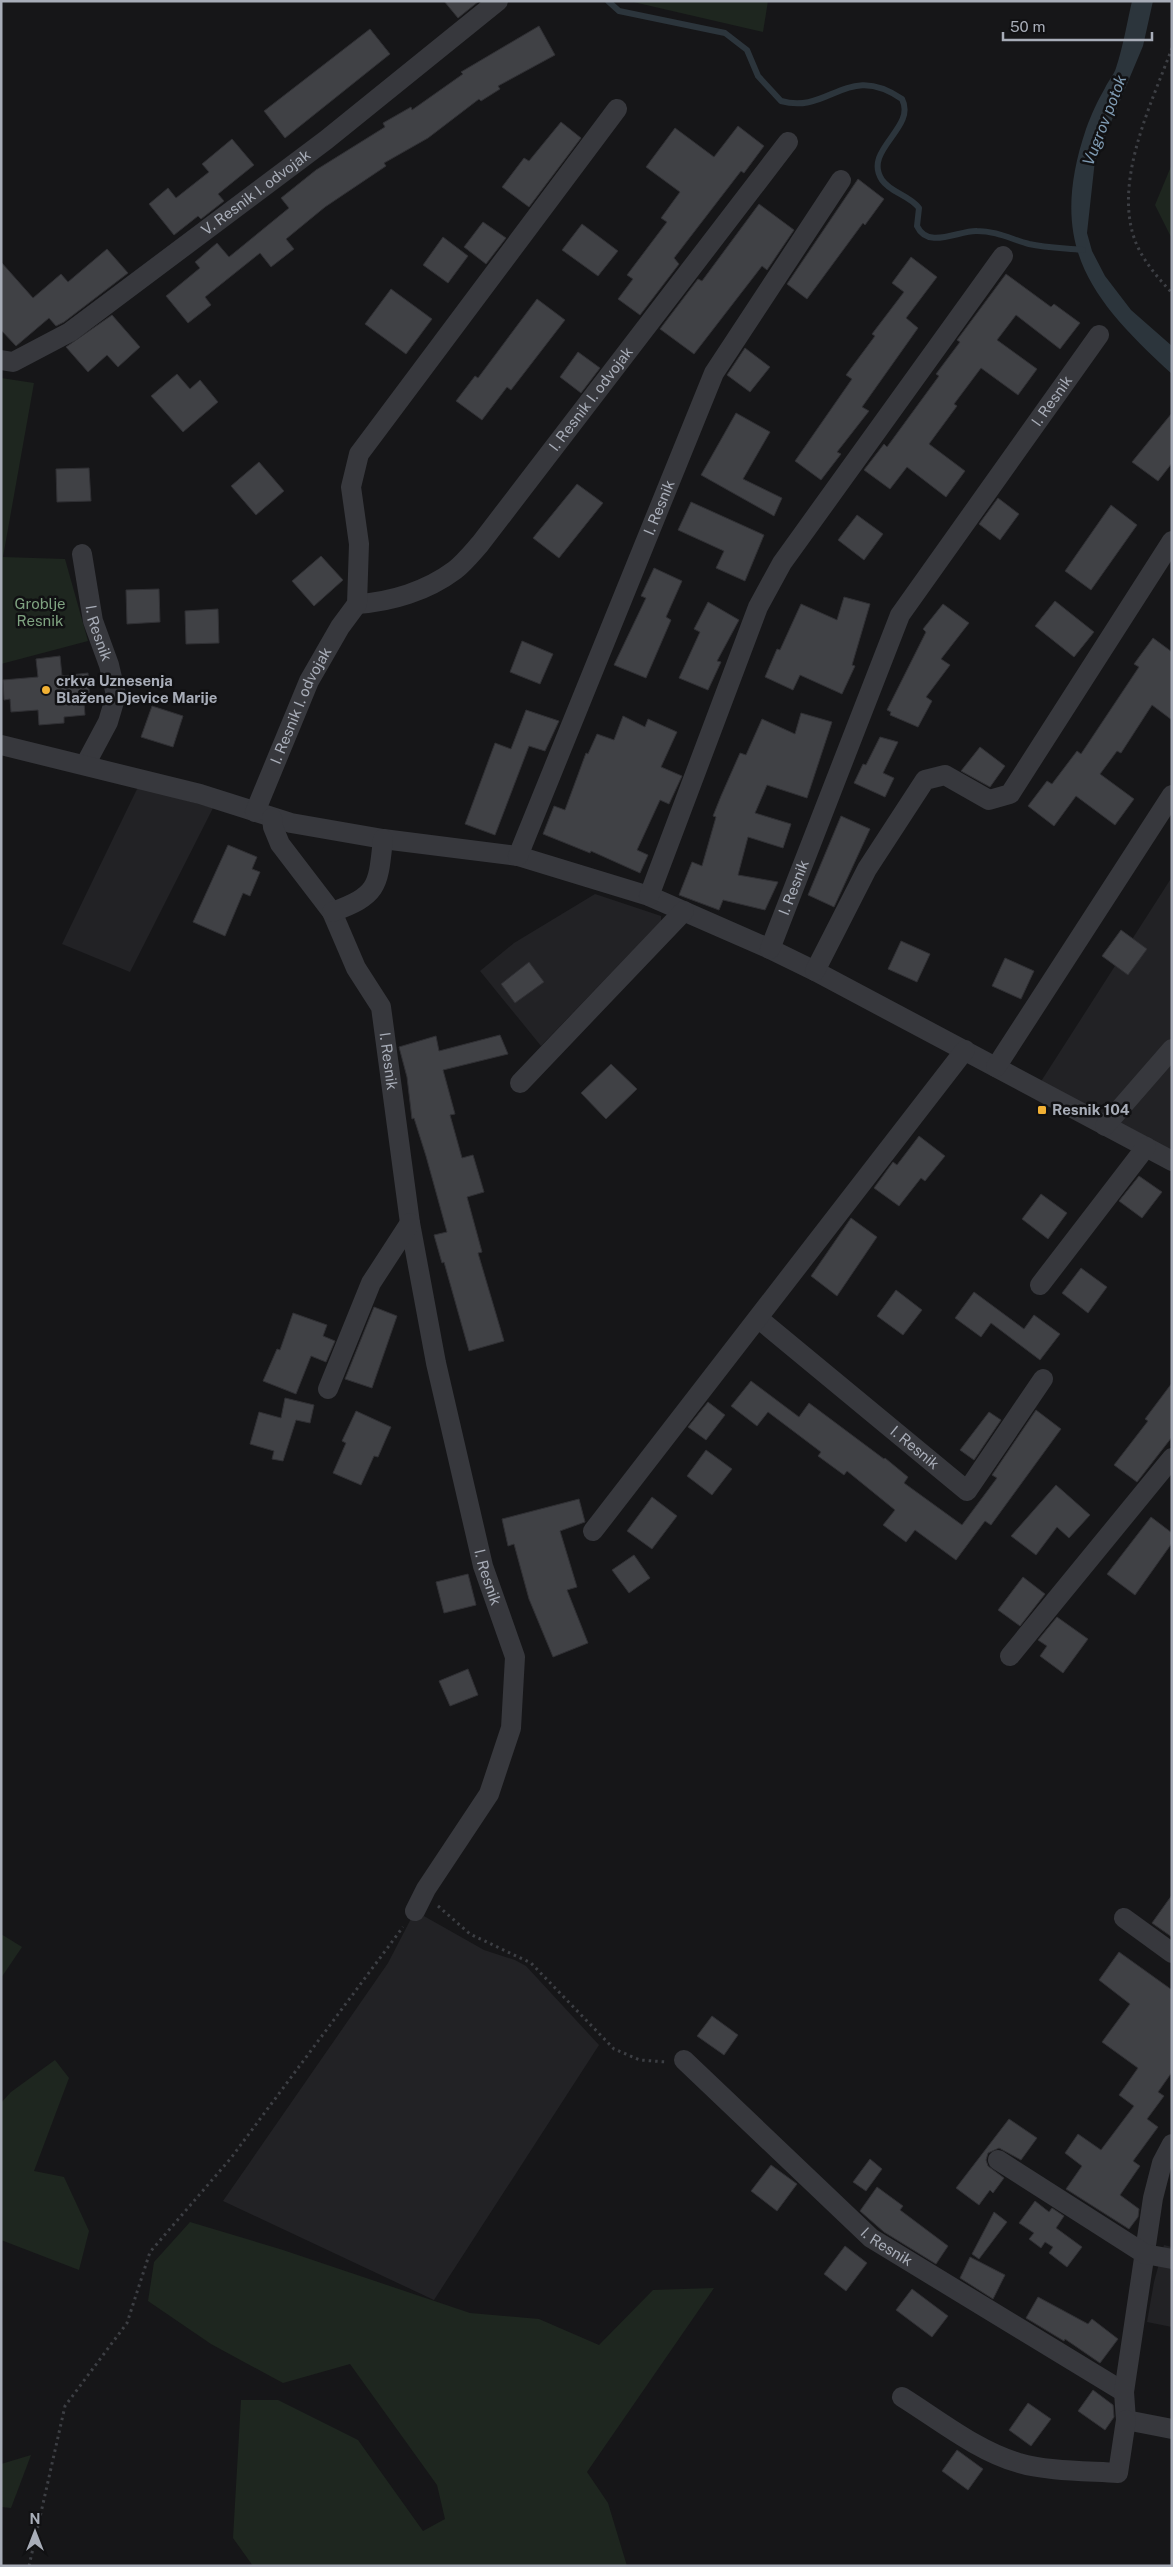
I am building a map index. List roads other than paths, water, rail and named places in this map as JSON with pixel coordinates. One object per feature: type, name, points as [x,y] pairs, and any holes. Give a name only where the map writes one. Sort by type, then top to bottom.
[{"type":"street","name":"V. Resnik I. odvojak","points":[[1,360],[14,362],[70,332],[326,140],[498,1]]},
{"type":"street","points":[[357,604],[359,544],[351,488],[359,454],[617,109]]},
{"type":"street","name":"I. Resnik I. odvojak","points":[[264,815],[310,682],[340,626],[357,604],[384,602],[421,589],[456,570],[480,544],[788,142]]},
{"type":"street","name":"I. Resnik","points":[[518,856],[714,373],[842,180]]},
{"type":"street","points":[[648,896],[758,607],[778,570],[1003,256]]},
{"type":"street","name":"I. Resnik","points":[[770,949],[900,615],[1099,335]]},
{"type":"street","points":[[815,971],[867,869],[925,780],[945,775],[988,800],[1010,794],[1172,541]]},
{"type":"street","name":"I. Resnik","points":[[82,554],[93,621],[109,665],[116,695],[108,722],[85,765]]},
{"type":"street","points":[[1,745],[200,794],[264,815],[383,839],[518,856],[648,896],[770,949],[815,971],[1172,1161]]},
{"type":"street","points":[[996,1067],[1172,795]]},
{"type":"street","name":"I. Resnik","points":[[264,815],[273,826],[280,844],[332,912],[356,968],[381,1007],[410,1223],[436,1363],[483,1566],[515,1657],[511,1728],[490,1794],[426,1890],[415,1911]]},
{"type":"street","points":[[332,912],[360,901],[370,891],[378,875],[383,839]]},
{"type":"street","points":[[520,1083],[684,911]]},
{"type":"street","points":[[593,1531],[759,1319],[965,1050]]},
{"type":"street","points":[[1105,1126],[1171,1050]]},
{"type":"street","points":[[1040,1285],[1146,1147]]},
{"type":"street","points":[[328,1389],[371,1284],[410,1223]]},
{"type":"street","name":"I. Resnik","points":[[759,1319],[967,1491],[1043,1379]]},
{"type":"street","points":[[1010,1656],[1172,1458]]},
{"type":"street","points":[[1124,1918],[1172,1953]]},
{"type":"street","name":"I. Resnik","points":[[684,2060],[871,2238],[1124,2392]]},
{"type":"street","points":[[902,2397],[986,2450],[1019,2464],[1118,2473],[1126,2420],[1124,2392],[1145,2254],[1162,2163],[1172,2144]]},
{"type":"street","points":[[998,2160],[1145,2254],[1172,2259]]},
{"type":"street","points":[[1126,2420],[1172,2429]]},
{"type":"water","name":"Vugrov potok","points":[[1132,1],[1153,1],[1143,46],[1095,160],[1087,233],[1092,251],[1105,276],[1131,310],[1172,346],[1172,374],[1118,320],[1098,294],[1083,266],[1074,237],[1071,206],[1075,170],[1090,118],[1116,68]]},
{"type":"waterway","points":[[608,1],[619,11],[725,33],[747,50],[758,76],[781,101],[798,103],[812,101],[852,87],[867,85],[883,89],[902,99],[905,110],[902,120],[883,149],[878,169],[882,180],[886,184],[919,208],[917,226],[928,237],[936,238],[970,231],[984,231],[1029,244],[1083,250]]},
{"type":"place","name":"crkva Uznesenja Blažene Djevice Marije","points":[[46,690]]},
{"type":"place","name":"Resnik 104","points":[[1042,1110]]},
{"type":"park label","name":"Groblje Resnik","points":[[40,612]]}]
